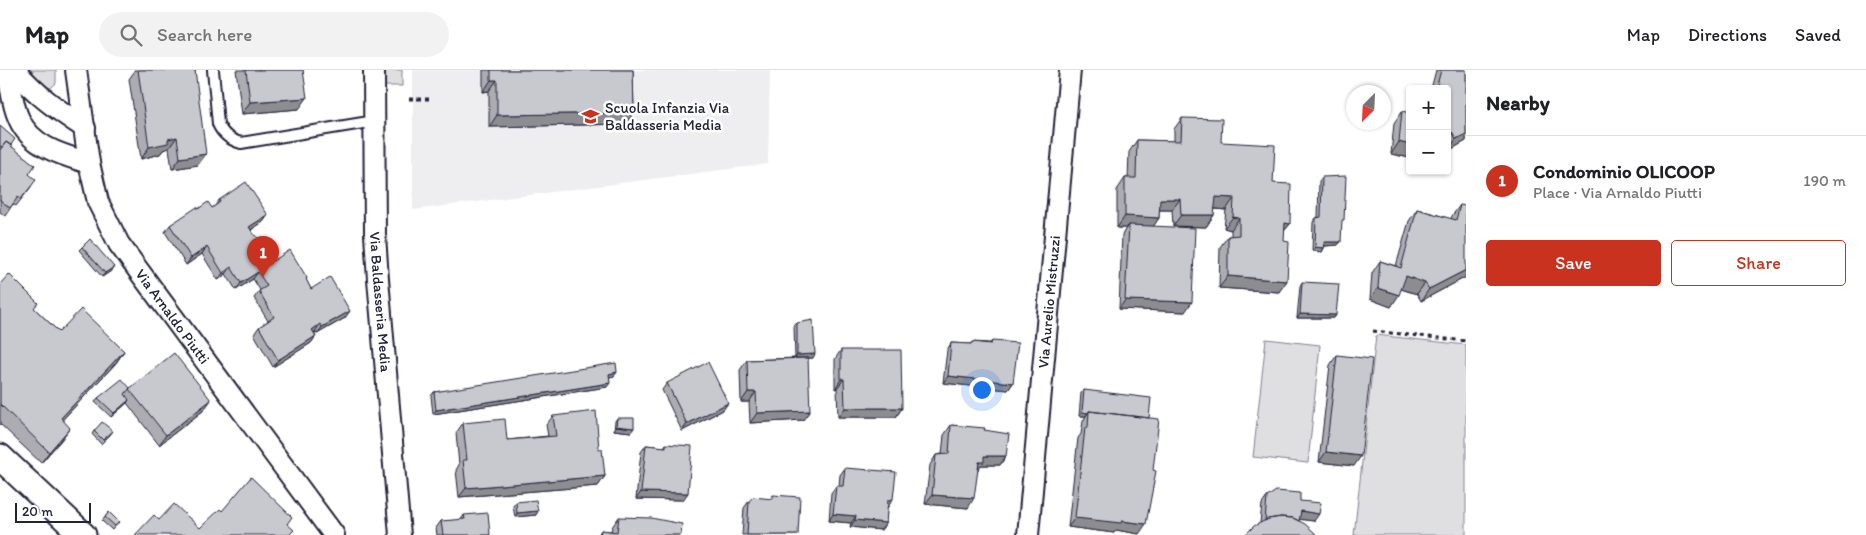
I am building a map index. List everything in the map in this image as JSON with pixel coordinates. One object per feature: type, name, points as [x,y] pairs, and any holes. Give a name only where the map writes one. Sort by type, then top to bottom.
[{"type":"street","points":[[8,70],[18,118],[26,130],[40,144],[59,153],[89,163]]},
{"type":"street","points":[[16,70],[25,82],[49,104],[85,128]]},
{"type":"street","name":"Via Arnaldo Piutti","points":[[76,70],[89,163],[98,202],[119,244],[334,535]]},
{"type":"street","name":"Via Baldasseria Media","points":[[374,70],[378,279],[400,535]]},
{"type":"street","name":"Via Aurelio Mistruzzi","points":[[1028,535],[1070,70]]},
{"type":"street","points":[[0,457],[83,535]]},
{"type":"lane","points":[[213,70],[218,124],[222,132],[233,141],[241,143],[374,121]]},
{"type":"path","points":[[408,99],[432,99]]},
{"type":"path","points":[[1373,331],[1466,341]]},
{"type":"shaded area","points":[[31,70],[56,70],[56,83],[51,88],[43,86]]},
{"type":"shaded area","points":[[385,70],[402,70],[402,86],[385,86]]},
{"type":"shaded area","name":"Scuola Infanzia Via Baldasseria Media","points":[[413,70],[770,70],[768,164],[413,210]]},
{"type":"shaded area","points":[[1376,335],[1466,345],[1466,535],[1354,535]]},
{"type":"shaded area","points":[[1266,339],[1320,345],[1308,463],[1253,457]]},
{"type":"building","points":[[138,70],[195,70],[206,154],[180,158],[177,137],[168,139],[168,143],[149,147]]},
{"type":"building","points":[[246,70],[303,70],[307,98],[250,102]]},
{"type":"building","points":[[491,70],[633,70],[634,113],[497,115],[497,80],[491,80]]},
{"type":"building","points":[[1441,70],[1466,70],[1466,134],[1456,139],[1451,132],[1451,85],[1437,85]]},
{"type":"building","points":[[1402,111],[1406,112],[1406,144],[1399,142]]},
{"type":"building","points":[[1182,118],[1222,119],[1221,142],[1275,145],[1273,183],[1291,184],[1290,224],[1285,223],[1284,241],[1289,242],[1287,281],[1228,276],[1228,236],[1239,235],[1239,218],[1233,217],[1234,198],[1216,197],[1214,215],[1181,215],[1180,199],[1160,199],[1159,218],[1125,216],[1125,178],[1136,178],[1137,140],[1181,141]]},
{"type":"building","points":[[0,126],[15,139],[11,145],[6,142],[2,147],[0,146]]},
{"type":"building","points":[[6,142],[35,165],[29,174],[36,180],[21,199],[18,197],[10,208],[0,200],[0,150]]},
{"type":"building","points":[[1346,176],[1341,242],[1325,242],[1324,248],[1315,247],[1316,218],[1321,217],[1322,177]]},
{"type":"building","points":[[246,182],[268,215],[249,227],[273,261],[290,250],[307,278],[311,289],[330,277],[350,311],[322,327],[320,324],[312,330],[316,336],[278,360],[259,327],[274,317],[259,291],[267,286],[258,272],[241,283],[231,267],[223,273],[207,247],[191,258],[170,225],[208,202],[212,208],[220,202],[219,200]]},
{"type":"building","points":[[1460,205],[1466,206],[1466,270],[1429,289],[1425,283],[1406,276],[1399,295],[1378,288],[1380,261],[1401,268],[1417,209],[1456,220]]},
{"type":"building","points":[[1129,225],[1195,228],[1192,302],[1125,300]]},
{"type":"building","points":[[90,239],[114,267],[105,273],[82,247]]},
{"type":"building","points":[[9,274],[38,303],[34,308],[59,332],[81,309],[124,351],[61,418],[70,428],[49,452],[0,404],[0,284]]},
{"type":"building","points":[[1302,282],[1339,284],[1336,315],[1300,314]]},
{"type":"building","points":[[813,320],[815,354],[797,355],[797,323]]},
{"type":"building","points":[[992,341],[1018,343],[1013,383],[948,376],[951,343],[971,344],[972,342],[991,344]]},
{"type":"building","points":[[841,350],[901,350],[902,408],[845,408],[844,379],[841,379]]},
{"type":"building","points":[[174,353],[211,400],[166,435],[129,389]]},
{"type":"building","points":[[1337,355],[1372,359],[1361,456],[1326,452]]},
{"type":"building","points":[[808,358],[810,411],[757,413],[756,392],[748,392],[747,360]]},
{"type":"building","points":[[708,362],[728,403],[687,424],[667,383]]},
{"type":"building","points":[[616,363],[617,372],[609,374],[610,383],[436,410],[434,392]]},
{"type":"building","points":[[122,379],[130,388],[125,394],[129,400],[114,413],[98,398]]},
{"type":"building","points":[[1084,390],[1151,398],[1149,418],[1089,411],[1088,413],[1082,412]]},
{"type":"building","points":[[596,411],[599,449],[602,449],[605,476],[466,488],[463,460],[467,460],[463,423],[505,419],[507,440],[556,436],[553,416]]},
{"type":"building","points":[[1089,411],[1159,419],[1153,470],[1156,471],[1146,524],[1075,518],[1085,428],[1088,428]]},
{"type":"building","points":[[617,418],[634,418],[634,428],[616,426]]},
{"type":"building","points":[[102,422],[113,431],[103,440],[94,431]]},
{"type":"building","points":[[951,425],[985,428],[984,430],[1009,434],[1006,456],[984,456],[984,462],[979,462],[974,498],[932,495],[936,455],[949,454]]},
{"type":"building","points":[[666,444],[692,446],[688,493],[641,492],[646,445],[666,447]]},
{"type":"building","points":[[845,468],[896,472],[893,499],[888,500],[886,523],[855,520],[856,516],[833,514],[836,486],[843,486]]},
{"type":"building","points":[[251,477],[292,517],[287,524],[294,530],[289,535],[135,535],[154,515],[159,520],[174,504],[200,528],[220,509],[222,511]]},
{"type":"building","points":[[1276,491],[1300,493],[1300,501],[1321,503],[1319,514],[1301,511],[1299,521],[1293,518],[1281,517],[1265,521],[1267,497]]},
{"type":"building","points":[[773,495],[800,497],[798,535],[747,535],[749,501],[753,497],[773,499]]},
{"type":"building","points":[[536,500],[538,511],[517,513],[516,502]]},
{"type":"building","points":[[109,512],[119,522],[115,526],[105,517]]},
{"type":"building","points":[[488,513],[490,535],[443,535],[441,521],[465,519],[464,515]]},
{"type":"building","points":[[619,517],[651,518],[682,524],[681,535],[600,535],[601,530],[617,532]]},
{"type":"building","points":[[1293,518],[1305,524],[1316,535],[1245,535],[1254,526],[1268,519]]},
{"type":"place","name":"Scuola Infanzia Via Baldasseria Media","points":[[591,117]]},
{"type":"place","name":"Condominio OLICOOP","points":[[263,277]]}]
